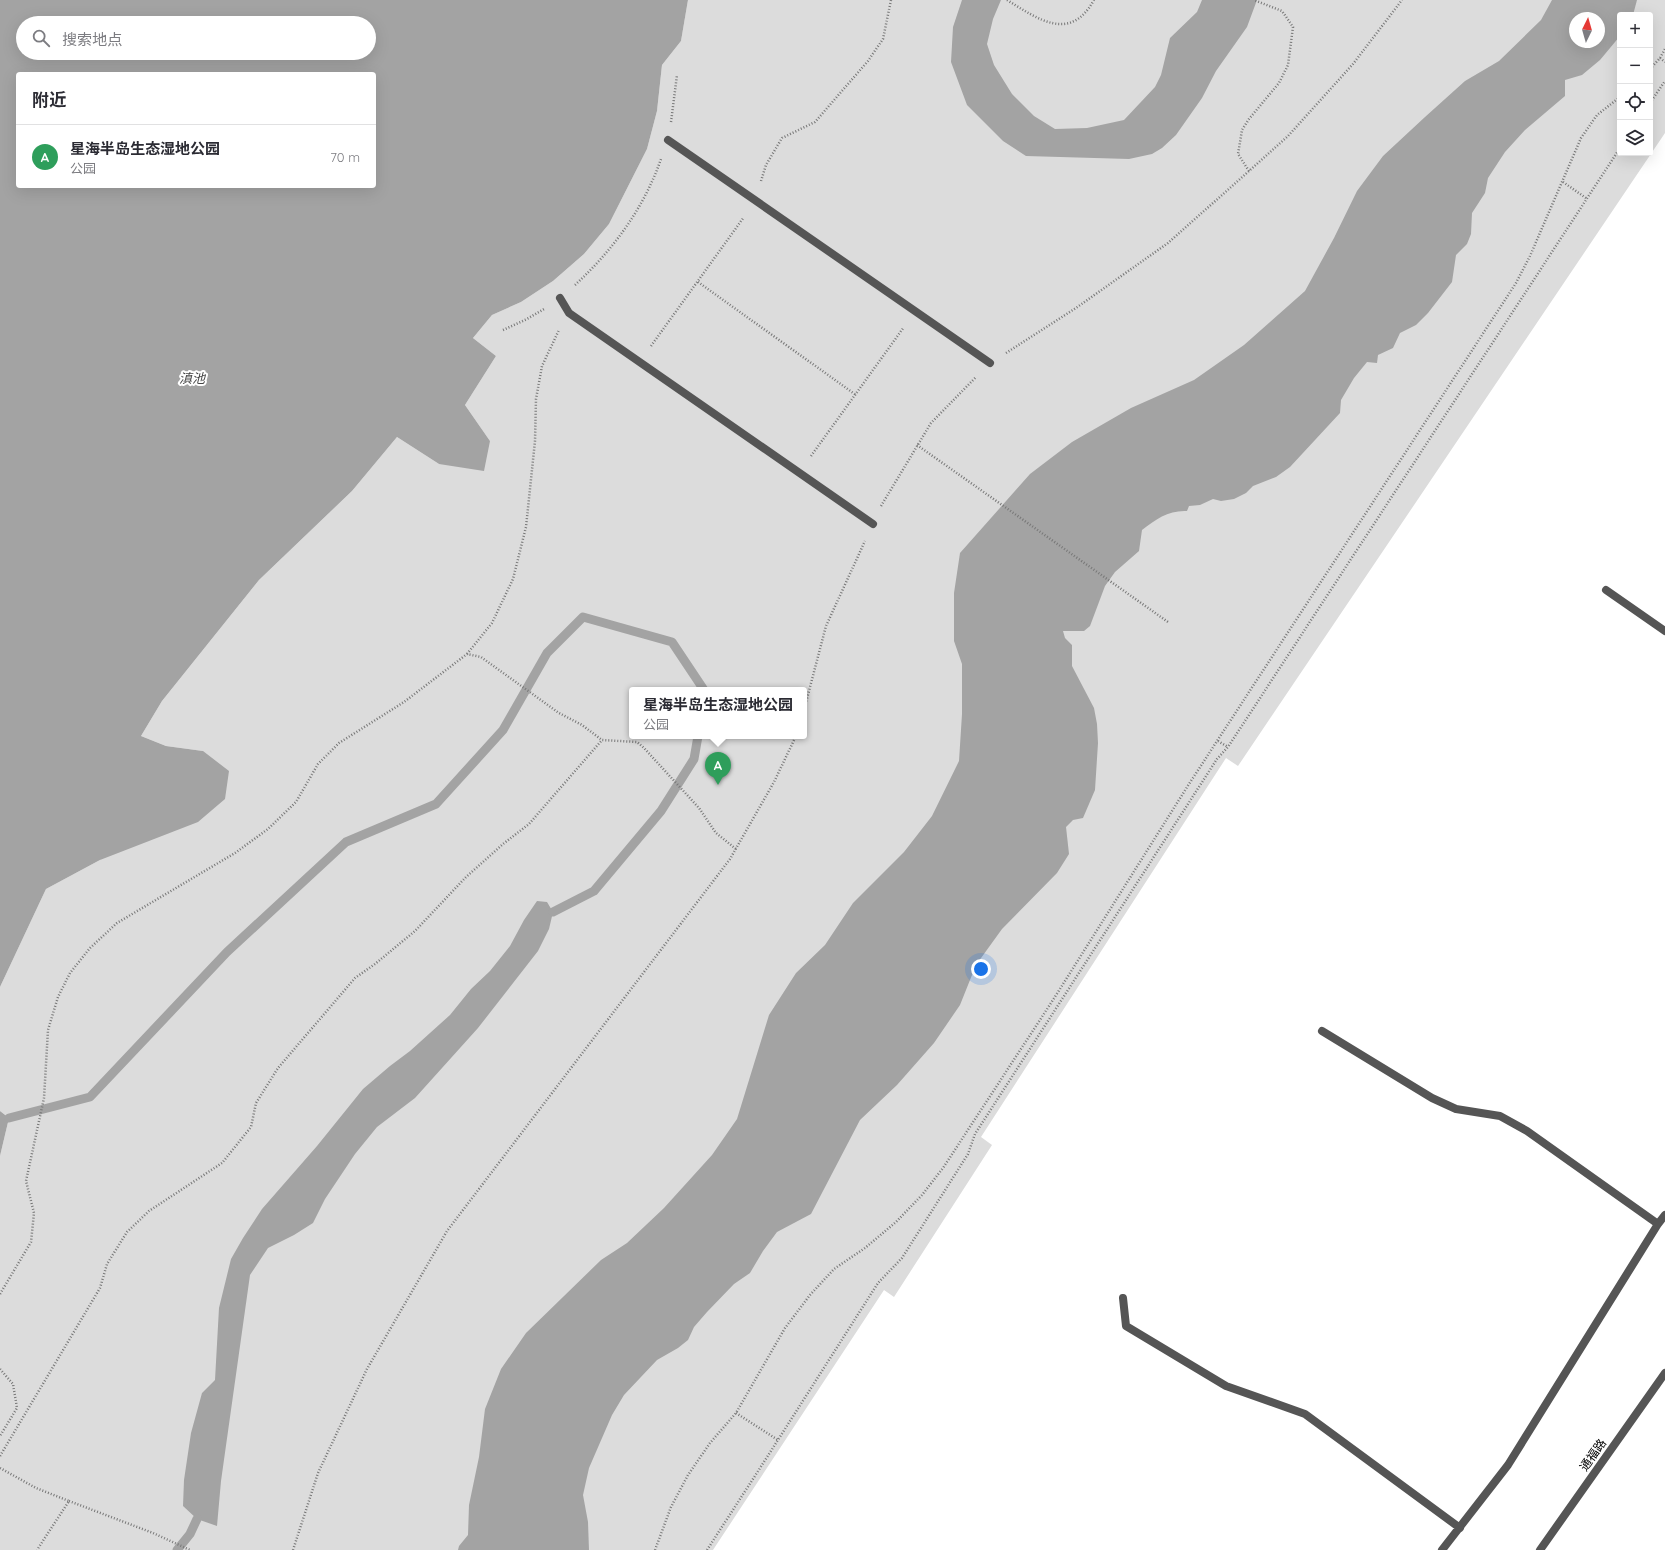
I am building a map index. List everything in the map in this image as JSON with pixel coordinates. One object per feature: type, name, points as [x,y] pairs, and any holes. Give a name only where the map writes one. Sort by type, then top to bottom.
[{"type":"street","points":[[668,140],[990,363]]},
{"type":"street","points":[[560,298],[569,313],[873,524]]},
{"type":"street","points":[[1606,590],[1665,631]]},
{"type":"street","points":[[1322,1031],[1432,1098],[1456,1109],[1500,1116],[1527,1131],[1658,1224]]},
{"type":"street","points":[[1442,1550],[1508,1465],[1665,1215]]},
{"type":"street","points":[[1123,1298],[1126,1326],[1226,1386],[1305,1414],[1460,1528]]},
{"type":"street","name":"通福路","points":[[1540,1550],[1665,1373]]},
{"type":"path","points":[[640,362],[756,200],[766,165],[782,138],[815,122],[868,61],[883,39],[891,0]]},
{"type":"path","points":[[1007,0],[1038,19],[1059,25],[1073,22],[1090,8],[1094,0]]},
{"type":"path","points":[[1249,171],[1238,154],[1242,130],[1249,119],[1279,83],[1288,65],[1293,26],[1282,11],[1254,0]]},
{"type":"path","points":[[807,699],[826,626],[882,504],[931,423],[990,363],[1076,308],[1168,243],[1288,136],[1353,64],[1402,0]]},
{"type":"path","points":[[1653,66],[1665,49]]},
{"type":"path","points":[[1660,58],[1665,62]]},
{"type":"path","points":[[503,330],[527,319],[560,298],[587,274],[618,239],[641,204],[656,175],[668,140],[677,75]]},
{"type":"path","points":[[1653,98],[1665,80]]},
{"type":"path","points":[[654,1550],[671,1507],[688,1475],[710,1443],[736,1413],[785,1328],[810,1296],[834,1269],[865,1248],[896,1222],[922,1195],[943,1168],[1516,282],[1530,256],[1581,138],[1597,115],[1617,99]]},
{"type":"path","points":[[707,1550],[878,1283],[902,1258],[968,1154],[975,1134],[1217,759],[1228,747],[1617,152]]},
{"type":"path","points":[[1563,182],[1586,198]]},
{"type":"path","points":[[698,282],[856,395]]},
{"type":"path","points":[[799,473],[916,312]]},
{"type":"path","points":[[0,1294],[31,1242],[34,1213],[26,1181],[44,1098],[48,1030],[56,1004],[70,973],[90,948],[117,923],[235,853],[268,829],[296,802],[318,764],[339,743],[404,702],[467,654],[492,623],[513,579],[526,527],[535,441],[536,399],[542,366],[569,313]]},
{"type":"path","points":[[917,445],[1168,622]]},
{"type":"path","points":[[467,654],[481,656],[494,667],[559,713],[582,725],[602,740],[637,742],[699,808],[716,834],[736,849]]},
{"type":"path","points":[[293,1550],[318,1473],[367,1369],[447,1231],[730,859],[774,782],[795,739]]},
{"type":"path","points":[[0,1456],[100,1288],[107,1264],[127,1232],[149,1211],[222,1162],[251,1127],[256,1104],[278,1068],[355,978],[375,964],[415,931],[466,877],[503,844],[529,824],[602,740]]},
{"type":"path","points":[[1218,741],[1228,747]]},
{"type":"path","points":[[0,1369],[13,1384],[17,1408],[0,1436]]},
{"type":"path","points":[[736,1413],[778,1440]]},
{"type":"path","points":[[0,1468],[36,1488],[153,1533],[190,1550]]},
{"type":"path","points":[[37,1550],[69,1501]]},
{"type":"shaded area","points":[[688,0],[1665,0],[1665,133],[1653,151],[1653,12],[1617,12],[1617,156],[1649,156],[1238,766],[1226,758],[981,1137],[992,1145],[894,1297],[884,1290],[713,1550],[0,1550],[0,1156],[9,1118],[0,1111],[0,987],[46,889],[100,860],[203,751],[166,746],[141,736],[162,701],[259,580],[352,491],[397,437],[439,464],[490,441],[465,405],[496,356],[473,338],[492,315],[521,302],[553,281],[584,254],[609,224],[647,149],[657,111],[662,65],[681,41]]},
{"type":"water","name":"滇池","points":[[0,0],[688,0],[681,41],[662,65],[657,111],[647,149],[609,224],[584,254],[553,281],[521,302],[492,315],[473,338],[496,356],[465,405],[490,441],[484,471],[439,464],[397,437],[352,491],[259,580],[162,701],[141,736],[166,746],[203,751],[229,771],[225,799],[198,822],[100,860],[46,889],[0,987]]},
{"type":"water","points":[[962,0],[1001,0],[993,19],[987,44],[994,65],[1012,94],[1034,116],[1055,129],[1087,128],[1124,120],[1155,87],[1161,75],[1170,38],[1197,12],[1202,0],[1257,0],[1247,27],[1216,71],[1202,98],[1176,135],[1162,148],[1152,154],[1129,159],[1026,156],[1003,141],[967,105],[951,62],[953,27]]},
{"type":"water","points":[[1552,0],[1637,0],[1634,12],[1617,12],[1617,40],[1600,60],[1582,75],[1565,80],[1565,96],[1525,130],[1505,152],[1488,178],[1485,193],[1472,213],[1471,234],[1467,244],[1456,255],[1452,282],[1428,313],[1416,325],[1400,333],[1393,348],[1378,355],[1377,363],[1367,362],[1354,378],[1341,400],[1340,413],[1290,467],[1276,477],[1253,486],[1246,493],[1234,499],[1221,501],[1213,499],[1200,505],[1189,506],[1187,511],[1169,514],[1158,519],[1142,530],[1139,551],[1115,572],[1105,586],[1090,626],[1084,631],[1063,631],[1065,638],[1072,645],[1072,666],[1094,708],[1098,743],[1095,790],[1083,818],[1073,820],[1066,827],[1069,854],[1057,873],[1002,929],[976,965],[960,1005],[934,1043],[897,1085],[860,1120],[811,1214],[777,1232],[763,1251],[750,1273],[734,1284],[707,1312],[694,1327],[688,1340],[678,1348],[657,1360],[624,1395],[612,1415],[589,1468],[583,1495],[588,1522],[589,1550],[458,1550],[459,1546],[468,1535],[469,1505],[479,1457],[485,1409],[501,1369],[526,1333],[601,1260],[627,1243],[664,1208],[712,1155],[737,1119],[769,1015],[796,973],[825,945],[853,903],[904,852],[932,816],[959,761],[962,714],[962,664],[954,641],[954,593],[960,553],[1030,474],[1072,442],[1131,408],[1194,380],[1244,345],[1305,291],[1334,238],[1357,191],[1383,156],[1465,81],[1499,61],[1541,20]]},
{"type":"water","points":[[537,901],[547,902],[553,912],[549,929],[538,951],[478,1028],[415,1098],[377,1127],[355,1154],[325,1199],[313,1223],[294,1235],[268,1248],[250,1275],[221,1481],[217,1526],[197,1519],[183,1506],[184,1480],[191,1433],[202,1393],[215,1380],[219,1308],[231,1259],[262,1209],[317,1146],[363,1089],[410,1051],[450,1015],[471,989],[490,971],[510,946],[524,920]]},
{"type":"water","points":[[0,1111],[9,1118],[0,1156]]},
{"type":"waterway","points":[[9,1118],[90,1097],[227,952],[346,842],[436,804],[503,730],[547,653],[583,617],[672,642],[702,687]]},
{"type":"waterway","points":[[553,912],[594,891],[661,811],[694,759],[697,739]]},
{"type":"waterway","points":[[177,1550],[190,1534],[197,1519]]},
{"type":"place","name":"星海半岛生态湿地公园","points":[[718,785]]}]
